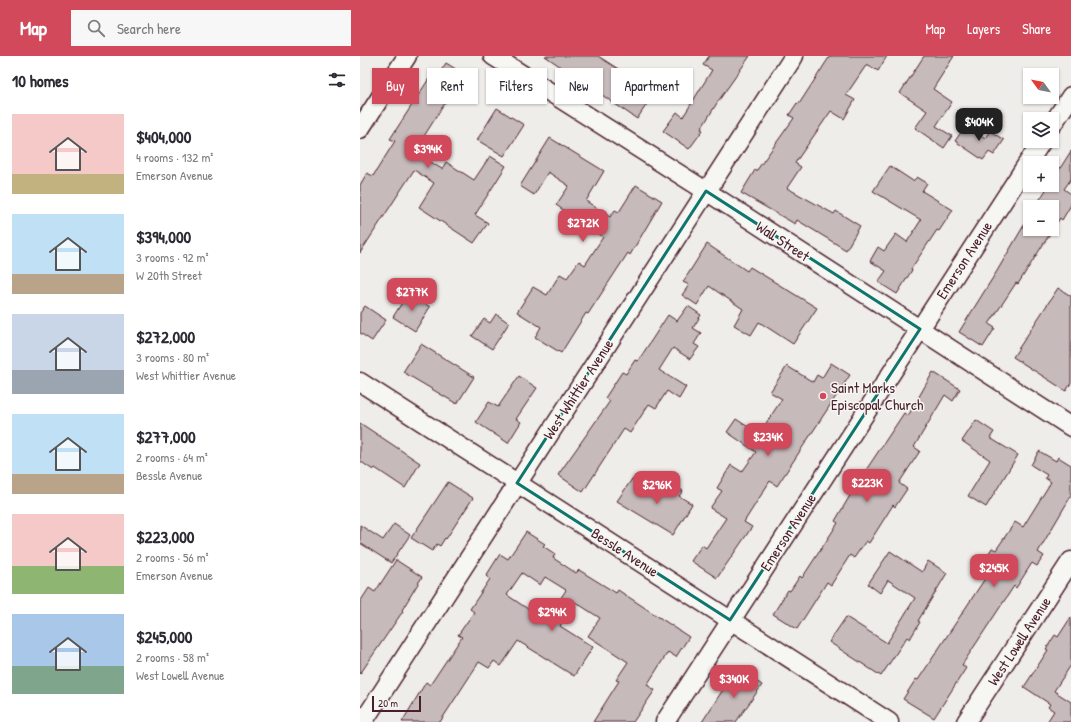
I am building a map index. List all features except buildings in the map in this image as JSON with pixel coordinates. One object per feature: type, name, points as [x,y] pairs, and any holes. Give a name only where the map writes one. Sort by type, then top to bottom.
[{"type":"street","points":[[360,129],[407,56]]},
{"type":"street","name":"Wall Street","points":[[493,56],[706,191],[1071,427]]},
{"type":"street","name":"West Whittier Avenue","points":[[363,722],[794,56]]},
{"type":"street","points":[[1059,114],[1071,96]]},
{"type":"street","name":"Emerson Avenue","points":[[665,722],[1037,148]]},
{"type":"street","name":"Bessle Avenue","points":[[360,382],[889,722]]},
{"type":"street","name":"West Lowell Avenue","points":[[966,722],[1071,561]]},
{"type":"highlighted area","points":[[706,191],[920,329],[730,620],[517,483]]},
{"type":"place","name":"Saint Marks Episcopal Church","points":[[823,396]]}]
